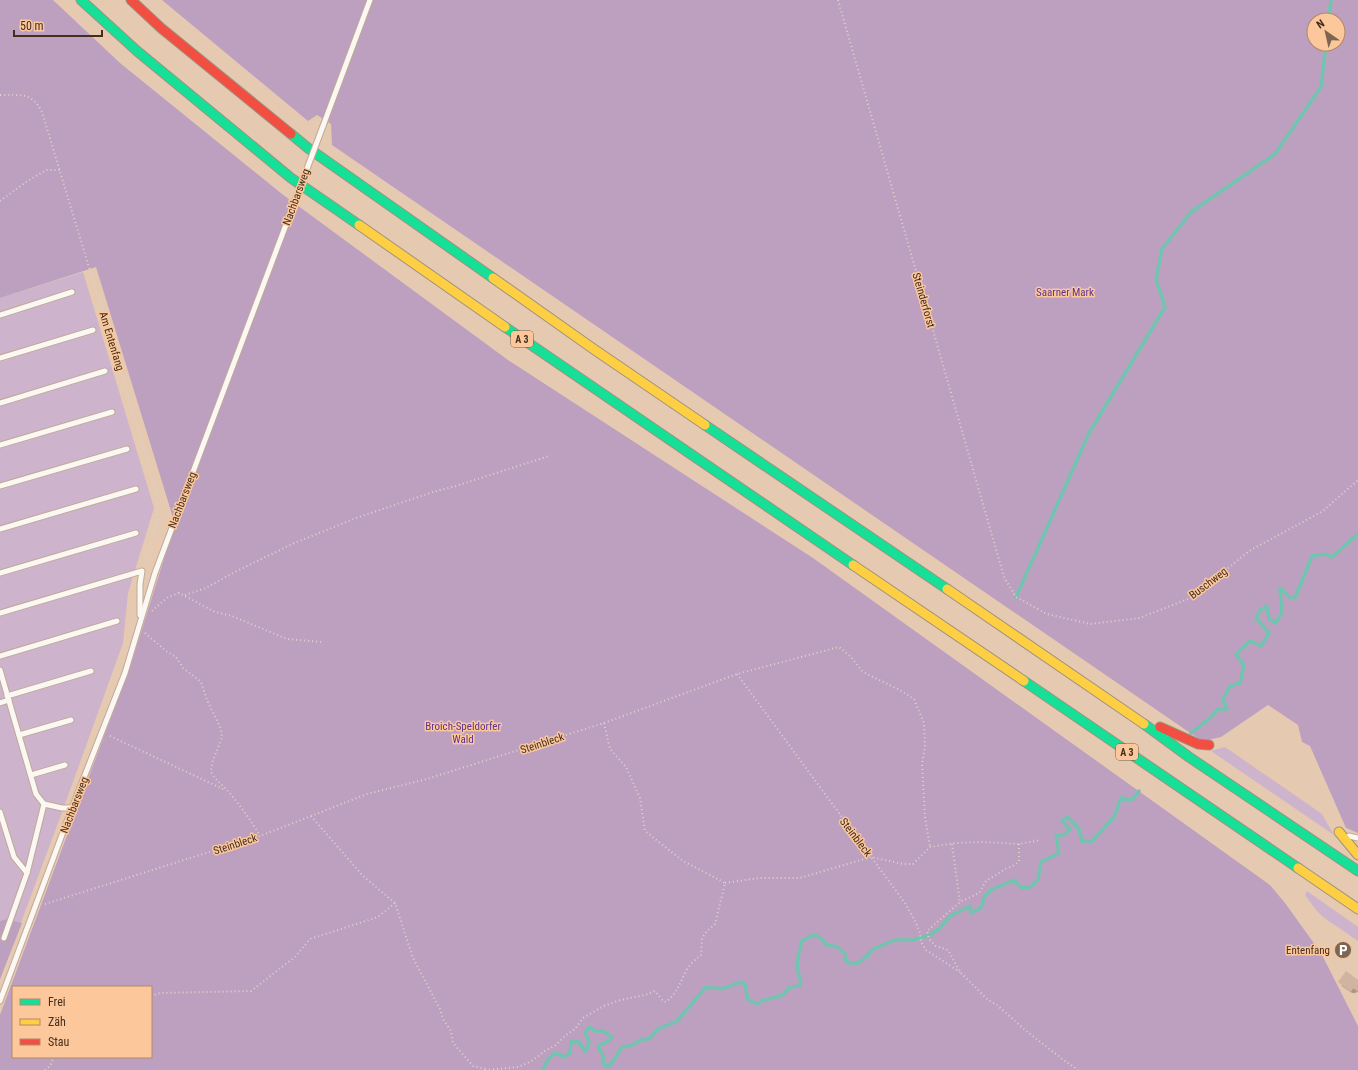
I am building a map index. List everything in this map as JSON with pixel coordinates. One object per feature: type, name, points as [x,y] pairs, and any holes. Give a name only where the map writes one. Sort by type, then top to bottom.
[{"type":"highway","name":"A 3","points":[[81,0],[137,51],[291,178],[573,374],[1358,910]]},
{"type":"highway","points":[[131,0],[161,28],[308,148],[601,354],[1128,712],[1189,757],[1358,871]]},
{"type":"highway","points":[[1128,712],[1198,744],[1209,745]]},
{"type":"highway","points":[[1339,832],[1358,855]]},
{"type":"lane","name":"Nachbarsweg","points":[[0,1002],[72,808],[125,673],[155,573],[370,0]]},
{"type":"lane","points":[[0,315],[72,292]]},
{"type":"lane","points":[[0,358],[93,330]]},
{"type":"lane","points":[[0,403],[105,371]]},
{"type":"lane","points":[[0,445],[112,412]]},
{"type":"lane","points":[[0,486],[127,449]]},
{"type":"lane","points":[[0,529],[136,489]]},
{"type":"lane","points":[[0,573],[136,533]]},
{"type":"lane","points":[[0,614],[142,571],[140,584],[140,622]]},
{"type":"lane","points":[[0,656],[117,621]]},
{"type":"lane","points":[[0,670],[36,794],[44,804],[62,808],[72,808]]},
{"type":"lane","points":[[0,703],[8,698],[91,671]]},
{"type":"lane","points":[[19,735],[70,720]]},
{"type":"lane","points":[[31,775],[65,765]]},
{"type":"lane","points":[[4,938],[27,873],[44,804]]},
{"type":"lane","points":[[0,812],[14,857],[27,873]]},
{"type":"lane","points":[[1339,832],[1358,838]]},
{"type":"path","name":"Steinderforst","points":[[838,0],[1004,577],[1016,597]]},
{"type":"path","name":"Am Entenfang","points":[[0,95],[20,95],[31,98],[38,104],[42,112],[145,451],[157,500],[158,519],[142,571]]},
{"type":"path","points":[[0,201],[26,182],[46,170],[60,170]]},
{"type":"path","points":[[184,595],[206,588],[292,544],[356,518],[433,492],[549,456]]},
{"type":"path","name":"Buschweg","points":[[1016,597],[1047,614],[1090,624],[1140,618],[1193,597],[1250,551],[1323,511],[1358,480]]},
{"type":"path","points":[[260,836],[252,822],[212,774],[211,770],[213,760],[222,738],[221,729],[207,700],[201,682],[183,668],[176,657],[166,651],[146,634],[140,622],[168,597],[179,593],[215,612],[232,616],[287,639],[321,642]]},
{"type":"path","points":[[737,674],[839,647],[863,672],[898,689],[914,699],[924,724],[923,779],[925,817],[930,847]]},
{"type":"path","name":"Steinbleck","points":[[36,907],[260,836],[367,794],[427,779],[604,723],[737,674],[908,909],[916,923],[920,933],[921,942],[926,950],[960,972]]},
{"type":"path","points":[[604,723],[610,750],[626,767],[640,798],[645,831],[683,861],[725,883],[759,878],[800,878],[870,857],[903,864],[913,864],[920,859],[930,847],[952,844],[983,842],[1019,844],[1041,840]]},
{"type":"path","points":[[102,732],[228,792]]},
{"type":"path","points":[[310,816],[363,876],[395,903],[413,958],[440,1009],[443,1019],[452,1031],[453,1043],[473,1066],[486,1070],[518,1067],[530,1062],[545,1050],[556,1045],[566,1035],[575,1029],[583,1018],[604,1006],[620,1000],[645,995],[655,991],[663,1001],[666,1002],[673,997],[681,984],[686,971],[692,962],[701,954],[702,938],[715,924],[725,883]]},
{"type":"path","points":[[952,844],[960,902]]},
{"type":"path","points":[[1019,844],[1019,861],[1015,865],[1007,868],[986,881],[979,893],[960,902],[926,931],[929,939],[936,946],[948,950],[960,972],[988,1000],[997,1005],[1025,1030],[1078,1070]]},
{"type":"path","points":[[152,996],[160,993],[251,991],[296,957],[310,939],[378,917],[395,903]]},
{"type":"path","points":[[45,1070],[50,1066],[54,1058]]},
{"type":"shaded area","points":[[83,272],[154,508],[128,593],[123,643],[0,979],[0,298]]},
{"type":"shaded area","points":[[1225,747],[1322,814],[1334,835],[1211,751]]},
{"type":"shaded area","points":[[1307,891],[1358,927],[1358,941],[1323,917],[1305,895]]},
{"type":"green space","name":"Broich-Speldorfer Wald","points":[[0,0],[53,0],[120,63],[282,194],[508,360],[813,558],[1270,885],[1321,953],[1358,1026],[1358,1070],[0,1070],[0,1015],[132,661],[175,524],[96,267],[0,298]]},
{"type":"green space","name":"Saarner Mark","points":[[162,0],[1358,0],[1358,833],[1346,828],[1310,746],[1302,742],[1298,725],[1268,705],[1221,737],[1208,740],[1199,739],[332,145],[331,124],[317,115],[308,121]]},
{"type":"green space","points":[[7,919],[22,923],[0,979],[0,921]]},
{"type":"building","points":[[1346,971],[1358,980],[1358,991],[1353,988],[1351,991],[1338,982]]},
{"type":"waterway","points":[[1329,12],[1331,0]]},
{"type":"waterway","points":[[1016,597],[1089,433],[1165,307],[1156,279],[1162,249],[1191,212],[1275,154],[1321,87],[1325,52]]},
{"type":"waterway","points":[[1191,733],[1210,718],[1218,709],[1227,709],[1223,699],[1230,686],[1240,683],[1244,665],[1236,654],[1250,641],[1261,646],[1269,633],[1256,618],[1260,610],[1267,606],[1269,619],[1276,623],[1282,612],[1280,588],[1290,597],[1295,598],[1312,556],[1325,554],[1332,557],[1358,534]]},
{"type":"waterway","points":[[543,1070],[551,1056],[556,1053],[564,1057],[570,1053],[571,1042],[578,1041],[585,1051],[589,1041],[586,1031],[590,1027],[595,1031],[603,1031],[612,1037],[610,1040],[598,1046],[603,1056],[604,1065],[608,1066],[612,1063],[622,1047],[650,1038],[658,1029],[677,1021],[706,987],[723,988],[739,982],[745,984],[748,1000],[758,1004],[761,1001],[783,995],[790,987],[800,986],[800,978],[797,967],[802,941],[813,935],[820,937],[827,945],[838,947],[845,954],[845,960],[849,963],[858,963],[873,949],[895,940],[913,940],[930,935],[940,928],[950,916],[970,906],[971,913],[981,908],[985,896],[991,890],[1014,880],[1021,888],[1030,887],[1038,880],[1041,862],[1059,853],[1056,836],[1066,834],[1070,829],[1062,821],[1068,817],[1079,829],[1082,841],[1092,841],[1114,817],[1121,798],[1132,800],[1139,791]]},
{"type":"traffic: fast","points":[[81,0],[137,51],[291,178],[359,225]]},
{"type":"traffic: fast","points":[[291,134],[308,148],[493,278]]},
{"type":"traffic: fast","points":[[505,327],[853,565]]},
{"type":"traffic: fast","points":[[705,425],[947,589]]},
{"type":"traffic: fast","points":[[1024,681],[1298,868]]},
{"type":"traffic: fast","points":[[1144,724],[1189,757],[1358,871]]},
{"type":"traffic: slow","points":[[359,225],[505,327]]},
{"type":"traffic: slow","points":[[493,278],[705,425]]},
{"type":"traffic: slow","points":[[853,565],[1024,681]]},
{"type":"traffic: slow","points":[[947,589],[1144,724]]},
{"type":"traffic: slow","points":[[1339,832],[1358,855]]},
{"type":"traffic: slow","points":[[1298,868],[1358,909]]},
{"type":"traffic: jam","points":[[131,0],[161,28],[291,134]]},
{"type":"traffic: jam","points":[[1160,727],[1198,744],[1209,745]]},
{"type":"place","name":"Entenfang","points":[[1343,950]]}]
